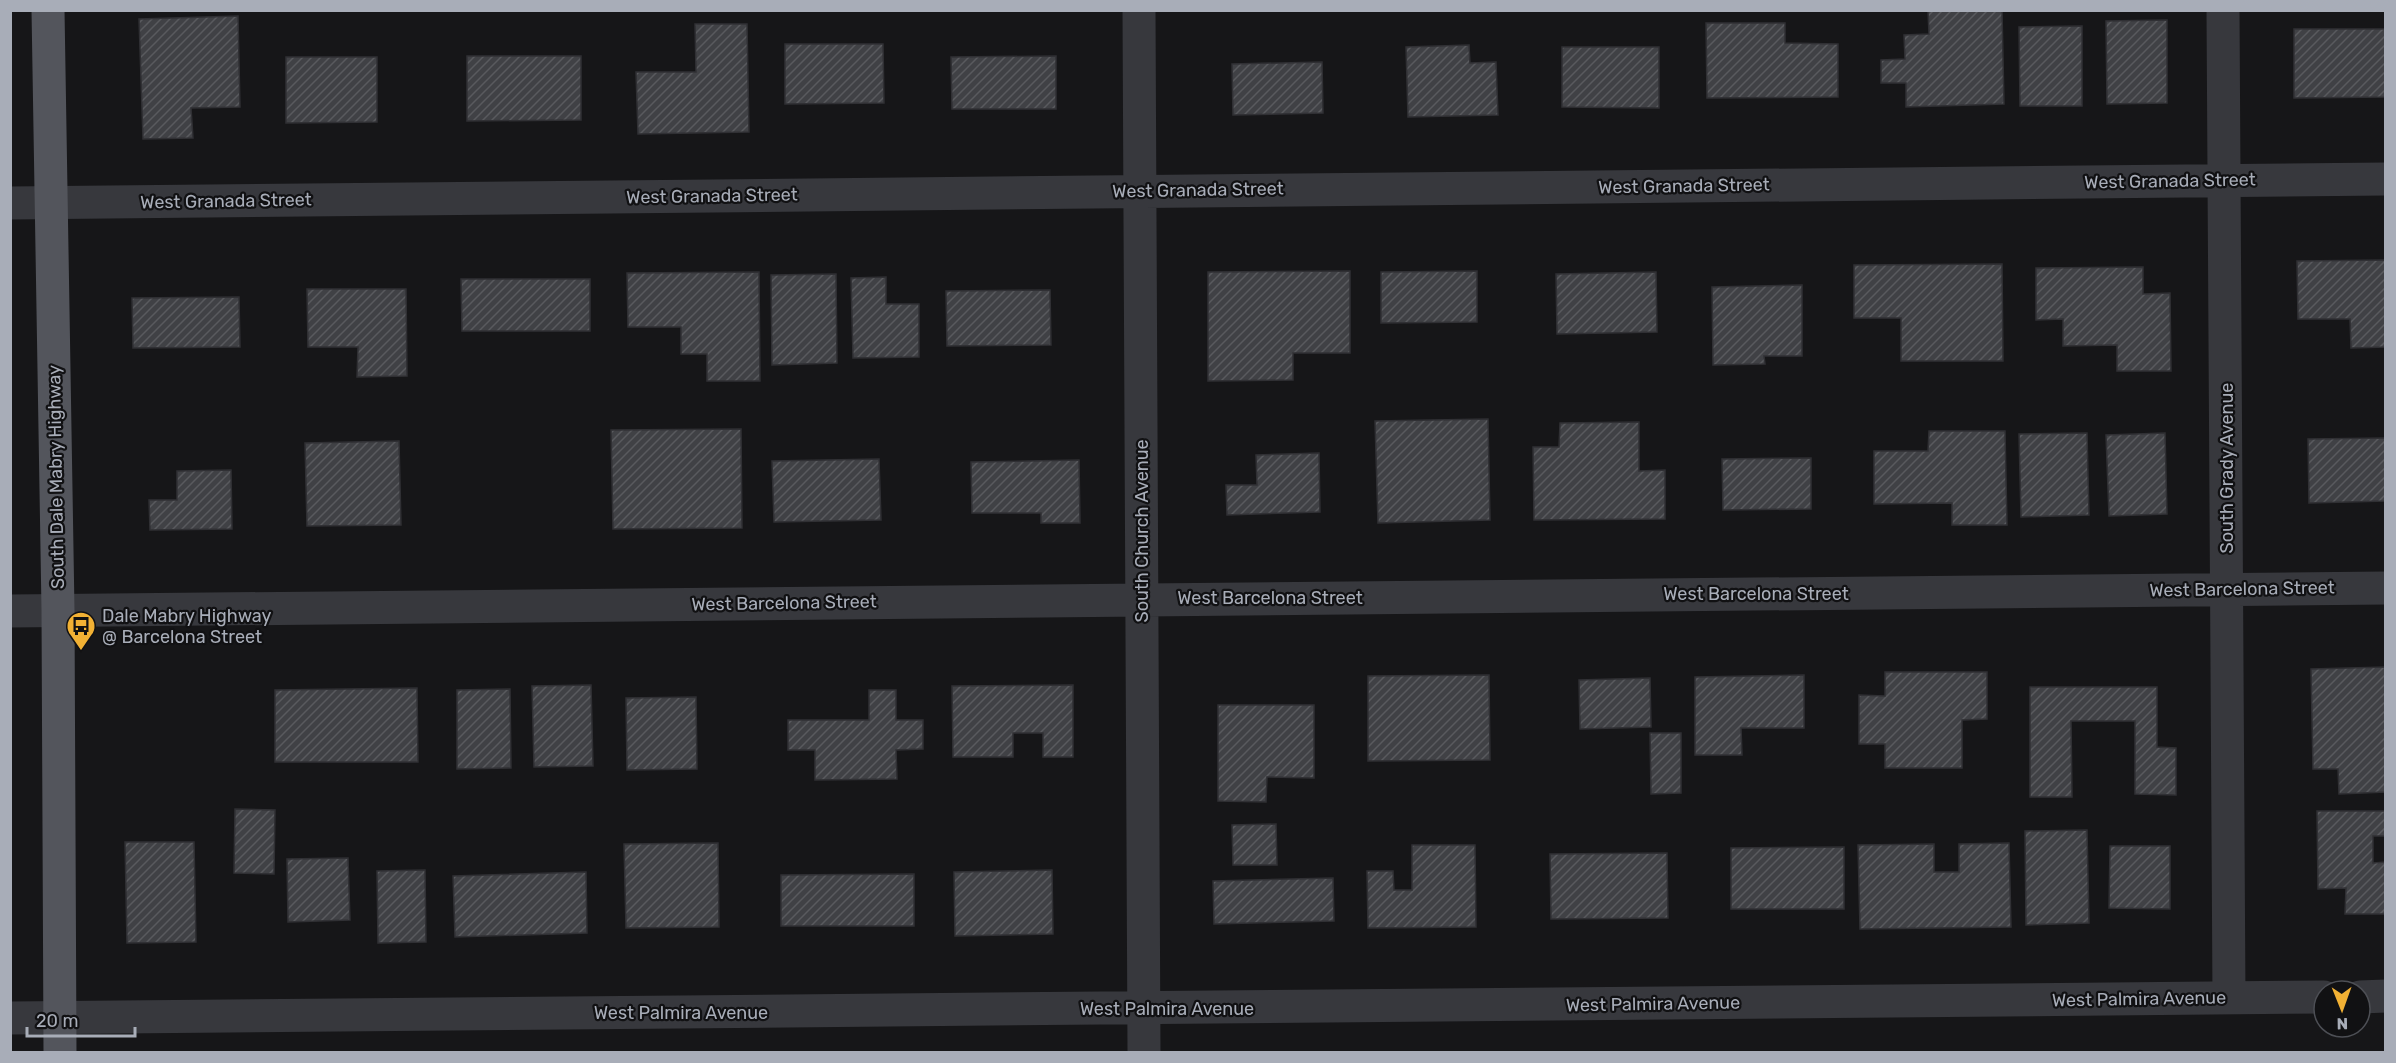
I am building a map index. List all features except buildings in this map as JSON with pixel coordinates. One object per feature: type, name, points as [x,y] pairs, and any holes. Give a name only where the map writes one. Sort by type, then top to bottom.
[{"type":"main road","name":"South Dale Mabry Highway","points":[[48,10],[58,610],[60,1053]]},
{"type":"street","name":"South Church Avenue","points":[[1139,10],[1144,1053]]},
{"type":"street","name":"South Grady Avenue","points":[[2223,10],[2229,998]]},
{"type":"street","name":"West Granada Street","points":[[10,203],[2385,179]]},
{"type":"street","name":"West Barcelona Street","points":[[10,611],[2385,588]]},
{"type":"street","name":"West Palmira Avenue","points":[[10,1018],[1144,1010],[2312,997]]},
{"type":"place","name":"Dale Mabry Highway @ Barcelona Street","points":[[81,652]]}]
